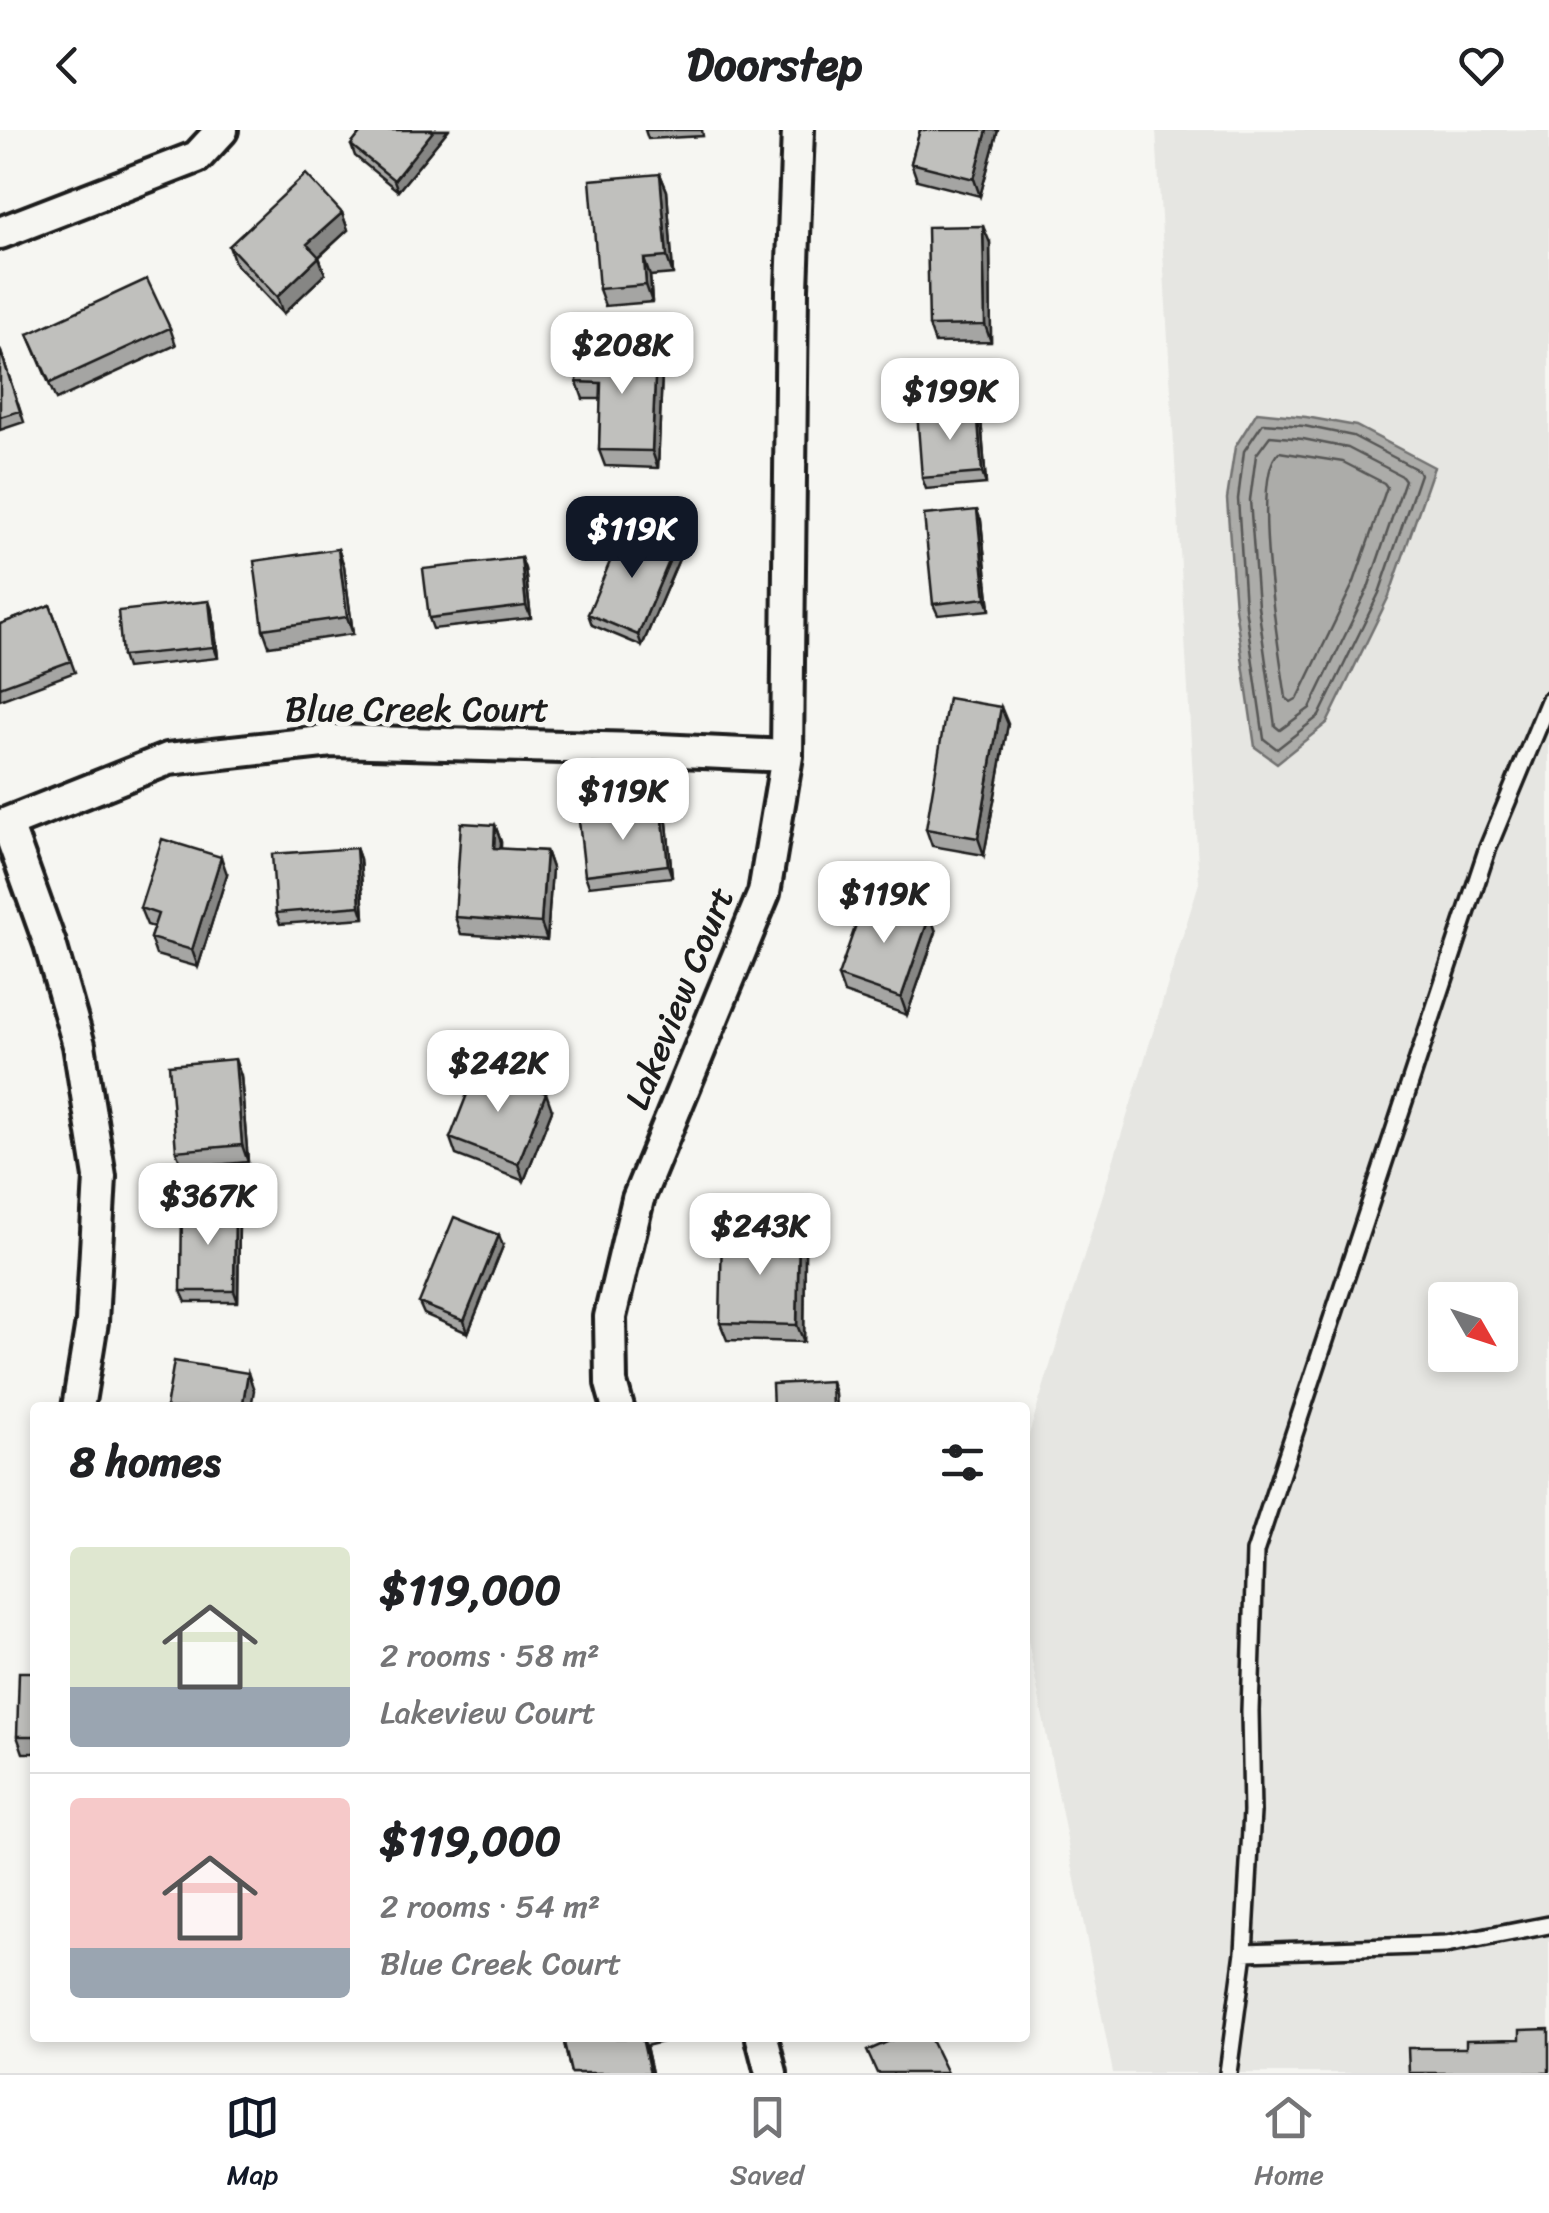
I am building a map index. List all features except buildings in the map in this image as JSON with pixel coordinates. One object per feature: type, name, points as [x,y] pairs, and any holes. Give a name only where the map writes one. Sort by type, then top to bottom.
[{"type":"street","points":[[0,233],[197,157],[222,130]]},
{"type":"street","name":"Lakeview Court","points":[[616,1402],[611,1384],[610,1316],[638,1199],[764,892],[787,756],[792,289],[798,130]]},
{"type":"street","name":"Blue Creek Court","points":[[3,825],[168,759],[332,740],[787,756]]},
{"type":"street","points":[[3,825],[50,944],[79,1045],[100,1177],[92,1322],[79,1402]]},
{"type":"street","points":[[763,2042],[771,2073]]},
{"type":"lane","points":[[1228,2073],[1244,1952],[1252,1812],[1254,1552],[1488,850],[1549,701]]},
{"type":"lane","points":[[1244,1952],[1446,1945],[1549,1925]]},
{"type":"shaded area","points":[[1156,130],[1549,130],[1549,2073],[1113,2073],[1030,1651],[1030,1431],[1199,883]]},
{"type":"water","points":[[1257,412],[1356,426],[1434,467],[1389,596],[1327,723],[1277,763],[1255,747],[1235,608],[1227,499],[1235,447]]}]
